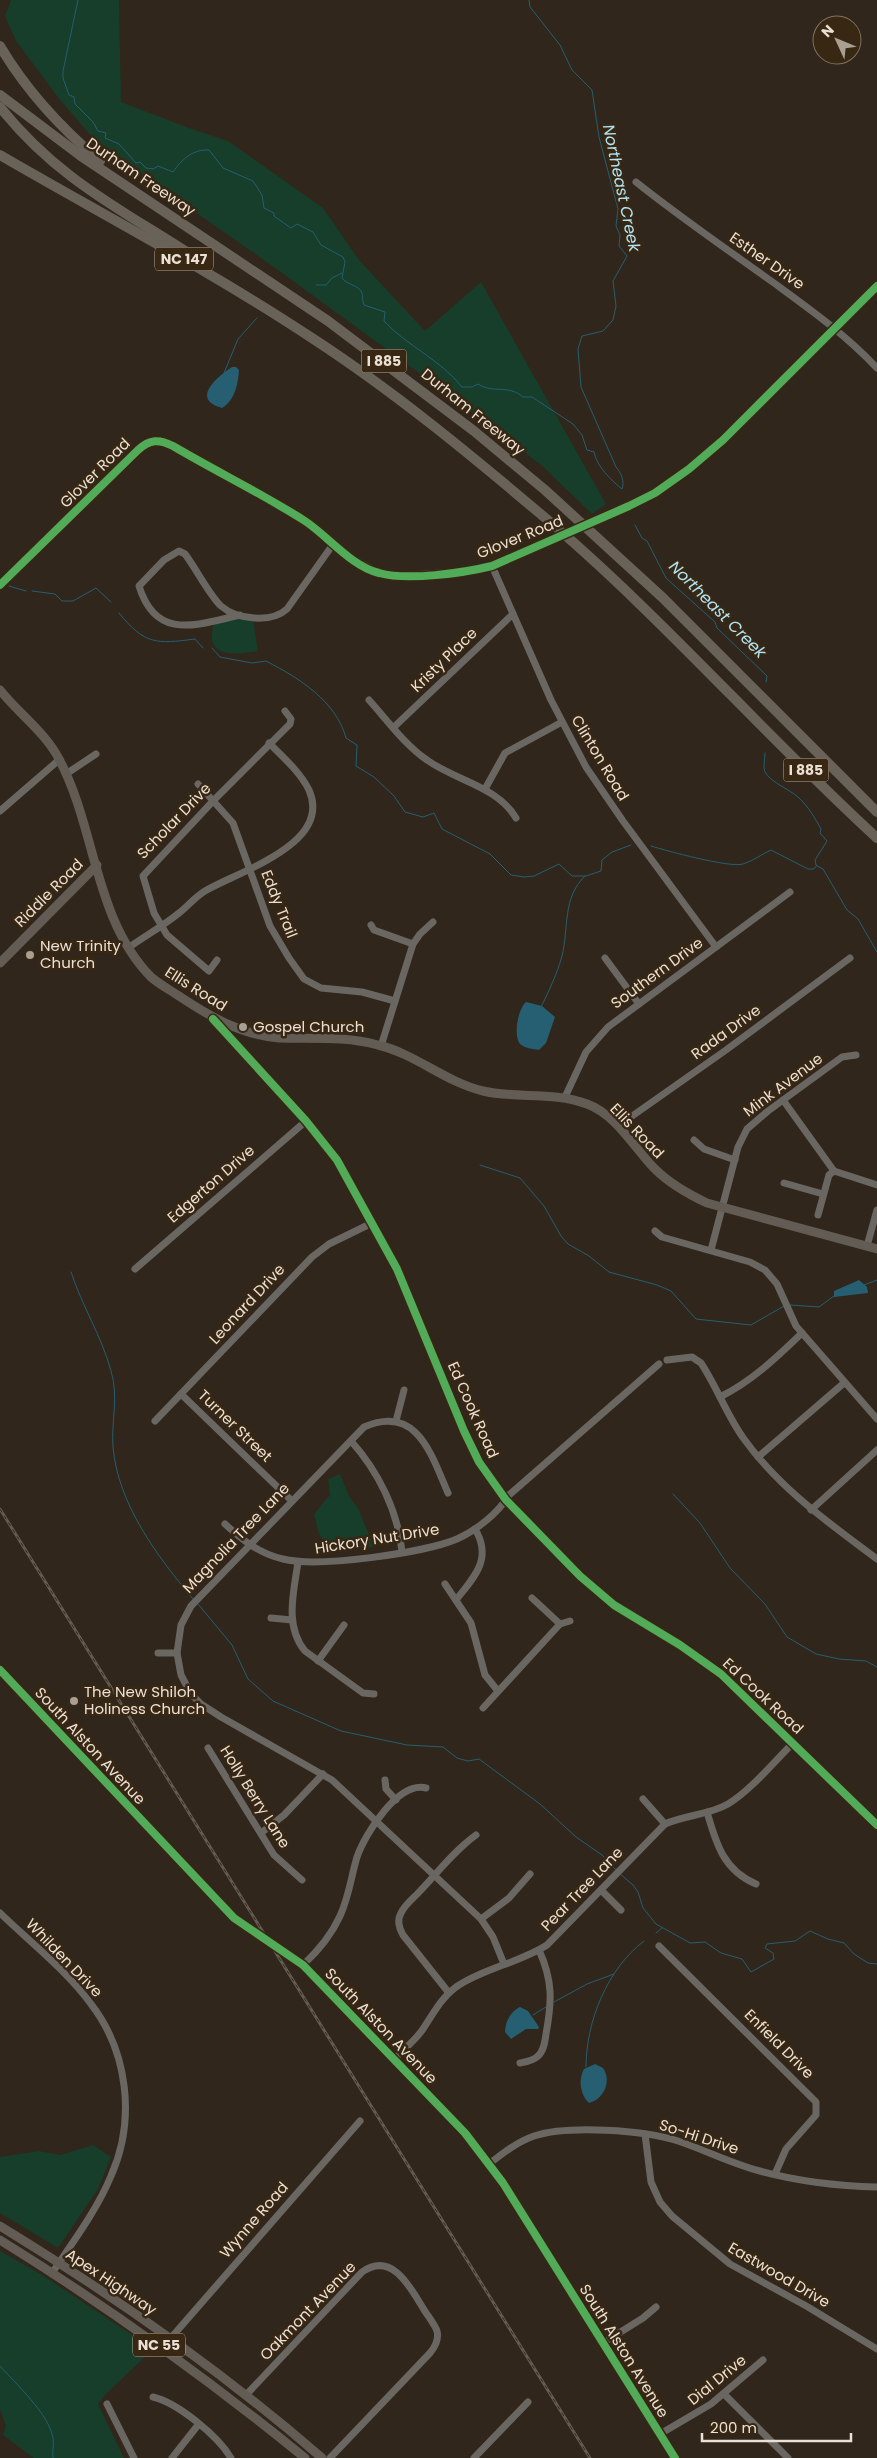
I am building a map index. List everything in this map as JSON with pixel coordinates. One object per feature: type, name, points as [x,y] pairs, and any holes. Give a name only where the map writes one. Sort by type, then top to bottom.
[{"type":"highway","name":"I 885","points":[[0,46],[20,76],[52,116],[139,194]]},
{"type":"highway","name":"Durham Freeway","points":[[0,95],[65,144],[343,331],[417,386],[510,460],[663,598],[877,812]]},
{"type":"highway","name":"I 885","points":[[0,107],[34,145],[72,179],[102,201],[209,266],[315,340],[425,420],[565,535],[658,622],[810,775],[877,838]]},
{"type":"highway","name":"NC 147","points":[[0,155],[154,241],[315,340]]},
{"type":"main road","name":"Ellis Road","points":[[0,690],[51,746],[60,759],[113,917],[128,948],[153,978],[213,1019],[240,1029],[276,1038],[353,1039],[382,1046],[454,1082],[484,1091],[565,1097],[590,1105],[618,1126],[666,1179],[686,1194],[721,1206],[877,1249]]},
{"type":"main road","name":"Riddle Road","points":[[0,963],[97,865]]},
{"type":"main road","name":"Apex Highway","points":[[0,2226],[59,2263],[170,2339],[246,2395],[322,2458]]},
{"type":"main road","name":"Apex Highway","points":[[0,2240],[169,2352],[305,2458]]},
{"type":"street","name":"Esther Drive","points":[[636,182],[834,328],[857,346],[877,368]]},
{"type":"street","name":"Glover Road","points":[[0,585],[138,450],[146,443],[155,440],[173,446],[288,511],[369,569],[387,575],[452,573],[492,566],[603,518],[654,493],[700,461],[877,286]]},
{"type":"street","points":[[240,615],[193,626],[167,623],[160,619],[144,602],[139,586],[164,560],[179,551],[185,554],[221,606],[240,615],[269,619],[282,614],[334,543]]},
{"type":"street","name":"Clinton Road","points":[[492,566],[562,722],[586,767],[610,803],[716,947]]},
{"type":"street","points":[[221,606],[222,619]]},
{"type":"street","name":"Kristy Place","points":[[394,727],[513,614]]},
{"type":"street","points":[[368,700],[425,759],[450,774],[485,789],[506,804],[516,818]]},
{"type":"street","name":"Scholar Drive","points":[[217,960],[209,971],[171,939],[161,926],[143,882],[144,874],[269,743],[290,724],[291,719],[285,711]]},
{"type":"street","points":[[485,789],[498,763],[509,750],[562,722]]},
{"type":"street","points":[[128,948],[161,926],[204,892],[296,842],[303,834],[312,816],[311,797],[305,783],[269,743]]},
{"type":"street","points":[[66,774],[96,754]]},
{"type":"street","points":[[0,811],[60,759]]},
{"type":"street","name":"Eddy Trail","points":[[198,784],[233,823],[270,926],[289,958],[304,978],[321,988],[362,992],[395,1001]]},
{"type":"street","name":"Southern Drive","points":[[565,1097],[578,1066],[591,1046],[608,1027],[790,892]]},
{"type":"street","points":[[382,1046],[413,944],[420,934],[434,922]]},
{"type":"street","points":[[371,926],[374,930],[413,944]]},
{"type":"street","points":[[605,958],[639,1004]]},
{"type":"street","name":"Rada Drive","points":[[618,1126],[850,958]]},
{"type":"street","name":"Ed Cook Road","points":[[213,1019],[306,1121],[337,1160],[401,1277],[464,1431],[479,1462],[506,1500],[591,1586],[622,1611],[663,1634],[715,1669],[877,1825]]},
{"type":"street","name":"Mink Avenue","points":[[711,1250],[721,1206],[747,1129],[842,1057],[856,1055]]},
{"type":"street","points":[[783,1100],[834,1171],[877,1185]]},
{"type":"street","name":"Edgerton Drive","points":[[135,1269],[306,1121]]},
{"type":"street","points":[[694,1140],[704,1150],[735,1160]]},
{"type":"street","points":[[818,1214],[829,1175],[834,1171]]},
{"type":"street","points":[[784,1183],[823,1194]]},
{"type":"street","points":[[868,1246],[877,1210]]},
{"type":"street","name":"Leonard Drive","points":[[155,1421],[312,1256],[343,1236],[372,1223]]},
{"type":"street","points":[[655,1231],[662,1237],[750,1262],[765,1270],[776,1284],[788,1311],[802,1333],[877,1419]]},
{"type":"street","points":[[720,1397],[736,1389],[774,1362],[802,1333]]},
{"type":"street","points":[[667,1360],[692,1357],[701,1363],[742,1437],[758,1457],[811,1510],[877,1559]]},
{"type":"street","name":"Hickory Nut Drive","points":[[225,1524],[252,1545],[269,1555],[298,1562],[336,1562],[402,1552],[456,1539],[475,1529],[509,1495],[659,1364]]},
{"type":"street","points":[[758,1457],[844,1383]]},
{"type":"street","points":[[404,1390],[396,1421],[417,1432],[425,1443],[448,1493]]},
{"type":"street","name":"Turner Street","points":[[181,1394],[291,1500]]},
{"type":"street","name":"Magnolia Tree Lane","points":[[396,1421],[374,1422],[364,1427],[291,1500],[252,1545],[191,1606],[181,1625],[177,1653],[181,1675],[186,1685],[201,1704],[323,1774],[377,1821],[481,1919],[493,1937],[504,1964]]},
{"type":"street","points":[[351,1441],[372,1470],[397,1518],[402,1552]]},
{"type":"street","points":[[811,1510],[877,1450]]},
{"type":"street","points":[[456,1600],[477,1574],[481,1563],[482,1542],[475,1529]]},
{"type":"street","points":[[298,1562],[292,1620],[298,1642],[318,1661],[363,1693],[374,1694]]},
{"type":"street","points":[[445,1584],[472,1623],[484,1675],[498,1691]]},
{"type":"street","points":[[532,1598],[560,1624]]},
{"type":"street","points":[[271,1618],[292,1620]]},
{"type":"street","points":[[483,1708],[560,1624],[570,1621]]},
{"type":"street","points":[[318,1661],[344,1625]]},
{"type":"street","points":[[158,1653],[177,1653]]},
{"type":"street","name":"South Alston Avenue","points":[[1,1673],[234,1918],[302,1965],[464,2133],[503,2183],[675,2458]]},
{"type":"street","name":"Pear Tree Lane","points":[[394,2059],[413,2041],[449,1993],[471,1978],[539,1950],[556,1937],[665,1824],[680,1817],[707,1812],[734,1799],[793,1743]]},
{"type":"street","name":"Holly Berry Lane","points":[[208,1748],[274,1855],[302,1880]]},
{"type":"street","points":[[261,1833],[280,1818],[323,1774]]},
{"type":"street","points":[[384,1780],[386,1789],[396,1800]]},
{"type":"street","points":[[302,1965],[322,1946],[337,1922],[348,1895],[358,1855],[377,1821],[408,1789],[426,1788]]},
{"type":"street","points":[[644,1799],[665,1824]]},
{"type":"street","points":[[707,1812],[718,1849],[724,1859],[748,1881],[756,1884]]},
{"type":"street","points":[[449,1993],[403,1935],[399,1924],[401,1913],[463,1845],[476,1835]]},
{"type":"street","points":[[481,1919],[509,1898],[530,1874]]},
{"type":"street","points":[[601,1890],[621,1910]]},
{"type":"street","name":"Whilden Drive","points":[[0,1912],[90,2002],[111,2038],[124,2085],[124,2126],[115,2166],[101,2196],[52,2273]]},
{"type":"street","name":"Enfield Drive","points":[[659,1946],[816,2102],[816,2115],[786,2149],[774,2174]]},
{"type":"street","points":[[520,2063],[530,2061],[539,2055],[544,2046],[551,2006],[552,1998],[548,1968],[539,1950]]},
{"type":"street","name":"Wynne Road","points":[[170,2339],[360,2121]]},
{"type":"street","name":"So-Hi Drive","points":[[489,2164],[513,2146],[544,2133],[577,2131],[645,2134],[678,2141],[740,2165],[774,2174],[877,2187]]},
{"type":"street","name":"Eastwood Drive","points":[[645,2134],[651,2182],[660,2202],[672,2216],[730,2264],[808,2307],[877,2349]]},
{"type":"street","name":"Oakmont Avenue","points":[[246,2395],[362,2272],[377,2266],[395,2270],[408,2285],[435,2328],[436,2342],[430,2353],[330,2458]]},
{"type":"street","points":[[603,2343],[643,2318],[656,2307]]},
{"type":"street","name":"Dial Drive","points":[[660,2434],[693,2417],[764,2360]]},
{"type":"street","points":[[724,2394],[788,2458]]},
{"type":"street","points":[[153,2396],[165,2400],[216,2439],[231,2458]]},
{"type":"street","points":[[474,2458],[528,2402]]},
{"type":"street","points":[[108,2404],[134,2458]]},
{"type":"street","points":[[172,2458],[198,2425]]},
{"type":"green space","points":[[11,0],[119,0],[121,102],[228,141],[323,208],[359,260],[425,331],[481,282],[606,504],[592,514],[541,465],[452,397],[278,270],[98,144],[60,100],[16,41],[5,16]]},
{"type":"green space","points":[[241,617],[253,620],[258,651],[232,654],[215,647],[212,641],[213,624]]},
{"type":"green space","points":[[340,1474],[349,1496],[358,1508],[374,1547],[328,1551],[318,1531],[314,1514],[330,1495],[328,1479]]},
{"type":"green space","points":[[93,2145],[111,2157],[98,2189],[58,2248],[0,2213],[0,2157],[39,2151],[60,2155]]},
{"type":"green space","points":[[0,2251],[42,2275],[153,2349],[98,2404],[124,2458],[34,2458],[3,2435],[6,2426],[0,2409]]},
{"type":"water","points":[[232,367],[236,367],[239,370],[237,386],[230,401],[222,408],[213,404],[208,399],[207,394],[214,382]]},
{"type":"water","points":[[526,1002],[542,1006],[555,1017],[546,1043],[539,1050],[524,1046],[518,1040],[517,1022],[523,1005]]},
{"type":"water","points":[[859,1280],[867,1287],[868,1293],[834,1297],[834,1291]]},
{"type":"water","points":[[520,2007],[528,2011],[539,2027],[538,2029],[526,2029],[511,2039],[505,2032],[506,2024],[511,2014]]},
{"type":"water","points":[[595,2064],[603,2068],[607,2078],[602,2094],[599,2098],[589,2103],[582,2091],[581,2077],[584,2069]]},
{"type":"waterway","points":[[78,0],[63,78],[69,95],[74,97],[75,104],[93,122],[98,131],[106,133],[105,138],[119,144],[136,163],[140,162],[146,168],[153,169],[158,166],[173,172],[188,156],[198,151],[209,150],[223,168],[253,181],[262,195],[264,208],[274,213],[274,216],[291,228],[297,224],[313,232],[321,245],[343,257],[345,262],[342,278],[360,290],[364,305],[385,312],[384,321],[393,330],[454,377],[462,387],[472,387],[478,384],[484,387],[512,391],[523,397],[532,397],[573,424],[582,435],[587,450],[594,452],[601,468],[622,489],[622,477],[581,387],[578,349],[582,336],[603,331],[613,320],[616,306],[613,281],[627,256],[619,246],[620,235],[616,226],[618,209],[599,137],[592,90],[572,70],[560,45],[530,7],[529,0]]},
{"type":"waterway","points":[[316,285],[326,285],[332,278],[342,273]]},
{"type":"waterway","points":[[224,373],[238,339],[257,318]]},
{"type":"waterway","name":"Northeast Creek","points":[[635,525],[642,538],[647,541],[666,578],[715,622],[717,628],[767,676],[766,682]]},
{"type":"waterway","points":[[9,586],[26,591]]},
{"type":"waterway","points":[[32,591],[55,594],[62,601],[73,601],[96,588],[111,602]]},
{"type":"waterway","points":[[119,613],[128,624],[144,637],[170,642],[195,639],[203,648]]},
{"type":"waterway","points":[[212,648],[220,657],[252,663],[266,661],[291,675],[315,692],[334,713],[346,738],[357,745],[356,766],[374,777],[394,796],[405,812],[423,817],[434,813],[442,829],[490,854],[511,875],[534,876],[559,864],[572,876],[586,876],[601,871],[602,860],[612,852],[631,845]]},
{"type":"waterway","name":"Northeast Creek","points":[[765,753],[764,768],[767,776],[802,801],[814,816],[821,829],[820,833],[827,841],[815,860],[816,865]]},
{"type":"waterway","points":[[651,846],[736,865],[747,863],[771,850],[808,869],[814,869],[817,865]]},
{"type":"waterway","name":"Northeast Creek","points":[[817,866],[823,869],[847,910],[858,919],[877,952]]},
{"type":"waterway","points":[[541,1007],[553,982],[562,956],[569,904],[578,885],[585,876]]},
{"type":"waterway","points":[[480,1165],[520,1178],[544,1206],[561,1236],[568,1244],[589,1256],[609,1272],[657,1285],[671,1291],[696,1319],[751,1325],[784,1306]]},
{"type":"waterway","points":[[71,1272],[107,1358],[113,1381],[115,1400],[113,1447],[116,1468],[123,1489],[131,1509],[153,1547],[193,1599]]},
{"type":"waterway","points":[[864,1285],[877,1280]]},
{"type":"waterway","points":[[790,1305],[819,1307],[834,1296]]},
{"type":"waterway","points":[[673,1494],[700,1523],[730,1568],[765,1604],[787,1637],[816,1654],[839,1659],[866,1661],[877,1667]]},
{"type":"waterway","points":[[198,1604],[232,1645],[248,1679],[273,1701],[341,1731],[407,1745],[443,1747],[457,1758],[468,1761],[479,1759],[540,1804],[576,1837],[602,1855],[616,1870]]},
{"type":"waterway","points":[[620,1874],[633,1885],[638,1892],[643,1908],[656,1924],[690,1943],[705,1942],[721,1953],[742,1959],[751,1972],[774,1959],[773,1953],[765,1948],[767,1944],[795,1941],[810,1931],[828,1939],[844,1943],[854,1954],[868,1963],[877,1964]]},
{"type":"waterway","points":[[656,1933],[662,1928]]},
{"type":"waterway","points":[[586,2067],[590,2032],[601,1998],[619,1966],[644,1941]]},
{"type":"waterway","points":[[554,2002],[587,1984],[614,1974]]},
{"type":"waterway","points":[[533,2015],[546,2007]]},
{"type":"waterway","points":[[0,2366],[39,2409],[45,2419],[53,2438],[53,2458]]},
{"type":"railway","points":[[0,1509],[590,2458]]},
{"type":"cycle path","points":[[0,585],[138,450],[155,441],[173,446],[289,511],[305,521],[350,558],[379,573],[420,576],[492,566],[629,506],[655,493],[689,469],[723,440],[877,286]]},
{"type":"cycle path","points":[[213,1019],[306,1121],[337,1160],[397,1269],[464,1431],[479,1462],[506,1500],[580,1576],[614,1605],[680,1645],[721,1674],[877,1825]]},
{"type":"cycle path","points":[[0,1670],[234,1918],[303,1965],[465,2133],[503,2183],[675,2458]]},
{"type":"place","name":"New Trinity Church","points":[[30,955]]},
{"type":"place","name":"Gospel Church","points":[[243,1027]]},
{"type":"place","name":"The New Shiloh Holiness Church","points":[[74,1701]]}]
